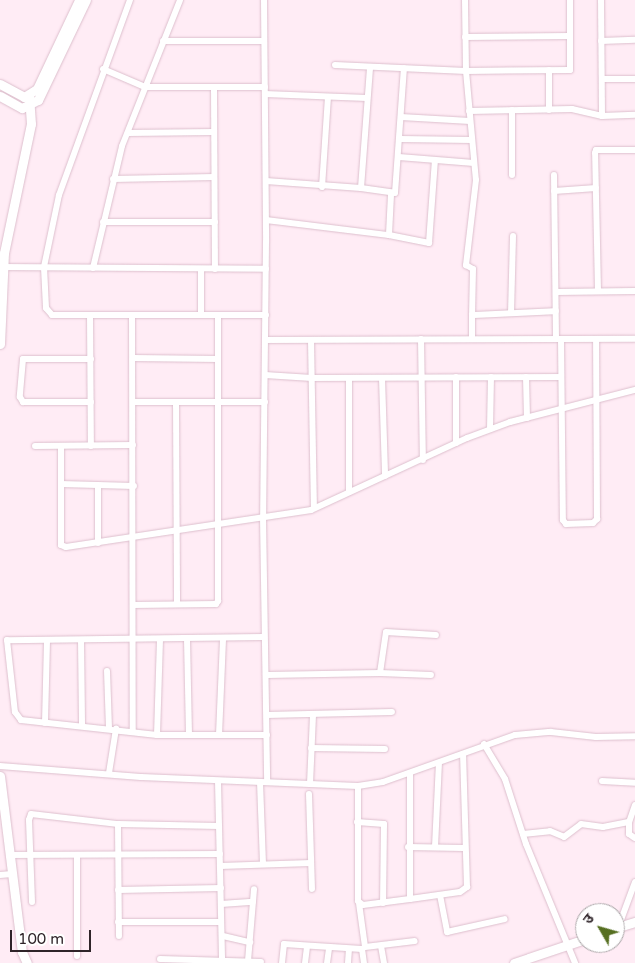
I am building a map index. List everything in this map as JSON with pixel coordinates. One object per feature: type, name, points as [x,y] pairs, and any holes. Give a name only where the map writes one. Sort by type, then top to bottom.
[{"type":"street","points":[[0,344],[3,267],[14,199],[31,124],[29,96],[41,83],[79,0]]},
{"type":"street","points":[[0,96],[15,106],[30,106],[43,94],[86,0]]},
{"type":"street","points":[[130,0],[103,69],[59,195],[44,267],[46,308],[52,314],[266,315]]},
{"type":"street","points":[[94,268],[113,179],[145,87],[180,0]]},
{"type":"street","points":[[263,864],[264,782],[267,735],[267,675],[263,637],[266,340],[264,0]]},
{"type":"street","points":[[465,0],[466,71],[476,180],[466,265],[473,269],[472,339]]},
{"type":"street","points":[[335,65],[466,71],[570,70],[570,0]]},
{"type":"street","points":[[601,0],[602,116]]},
{"type":"street","points":[[465,37],[570,36]]},
{"type":"street","points":[[601,41],[635,40]]},
{"type":"street","points":[[163,42],[264,41]]},
{"type":"street","points":[[361,188],[370,66]]},
{"type":"street","points":[[266,181],[322,187],[361,188],[391,194],[396,191],[404,68]]},
{"type":"street","points":[[103,69],[145,87],[214,87],[328,97],[367,98]]},
{"type":"street","points":[[549,70],[549,110]]},
{"type":"street","points":[[602,79],[635,79]]},
{"type":"street","points":[[0,84],[17,95],[29,96]]},
{"type":"street","points":[[214,87],[215,268]]},
{"type":"street","points":[[322,187],[328,97]]},
{"type":"street","points":[[469,111],[572,109],[602,116],[635,115]]},
{"type":"street","points":[[512,110],[512,175]]},
{"type":"street","points":[[401,117],[470,121]]},
{"type":"street","points":[[128,133],[214,132]]},
{"type":"street","points":[[400,139],[472,140]]},
{"type":"street","points":[[598,291],[596,150],[635,150]]},
{"type":"street","points":[[399,157],[474,163]]},
{"type":"street","points":[[266,220],[389,235],[429,243],[435,160]]},
{"type":"street","points":[[554,174],[556,311],[562,409],[563,520],[566,524],[593,523],[597,519],[596,339]]},
{"type":"street","points":[[113,179],[214,177]]},
{"type":"street","points":[[554,191],[596,188]]},
{"type":"street","points":[[389,235],[391,194]]},
{"type":"street","points":[[103,222],[215,222]]},
{"type":"street","points":[[511,313],[513,236]]},
{"type":"street","points":[[3,267],[266,269]]},
{"type":"street","points":[[201,268],[201,315]]},
{"type":"street","points":[[556,292],[635,291]]},
{"type":"street","points":[[472,315],[556,311]]},
{"type":"street","points":[[90,315],[91,446]]},
{"type":"street","points":[[132,315],[134,486],[133,731]]},
{"type":"street","points":[[133,605],[216,604],[218,601],[218,315]]},
{"type":"street","points":[[421,339],[423,460]]},
{"type":"street","points":[[266,340],[635,339]]},
{"type":"street","points":[[311,340],[314,508]]},
{"type":"street","points":[[133,358],[218,358]]},
{"type":"street","points":[[91,359],[23,359],[20,398],[23,402],[91,402]]},
{"type":"street","points":[[265,375],[312,378],[561,377]]},
{"type":"street","points":[[456,377],[456,443]]},
{"type":"street","points":[[490,429],[491,377]]},
{"type":"street","points":[[526,377],[527,418]]},
{"type":"street","points":[[349,378],[349,492]]},
{"type":"street","points":[[382,378],[385,476]]},
{"type":"street","points":[[61,446],[61,545],[98,543],[178,532],[314,508],[490,429],[635,390]]},
{"type":"street","points":[[133,402],[265,402]]},
{"type":"street","points":[[176,402],[178,604]]},
{"type":"street","points":[[34,446],[133,445]]},
{"type":"street","points":[[61,484],[134,486]]},
{"type":"street","points":[[98,486],[98,543]]},
{"type":"street","points":[[380,672],[386,632],[436,636]]},
{"type":"street","points":[[263,637],[223,639],[7,640],[17,717],[45,723],[112,728],[157,735],[267,735]]},
{"type":"street","points":[[157,735],[160,639]]},
{"type":"street","points":[[187,639],[189,734]]},
{"type":"street","points":[[219,734],[223,639]]},
{"type":"street","points":[[45,723],[47,640]]},
{"type":"street","points":[[81,640],[82,726]]},
{"type":"street","points":[[107,670],[112,728],[108,774]]},
{"type":"street","points":[[267,675],[380,672],[431,675]]},
{"type":"street","points":[[267,715],[392,712]]},
{"type":"street","points":[[310,784],[313,715]]},
{"type":"street","points":[[0,766],[218,781],[358,786],[383,782],[463,754],[484,744],[515,735],[551,732],[596,737],[635,736]]},
{"type":"street","points":[[484,744],[505,779],[522,834],[575,963]]},
{"type":"street","points":[[311,748],[385,749]]},
{"type":"street","points":[[359,903],[410,900],[460,892],[467,887],[464,848],[463,754]]},
{"type":"street","points":[[435,846],[439,763]]},
{"type":"street","points":[[410,773],[408,847],[410,900]]},
{"type":"street","points":[[0,776],[22,952],[27,963]]},
{"type":"street","points":[[218,781],[221,922],[223,936],[222,960]]},
{"type":"street","points":[[602,781],[635,783]]},
{"type":"street","points":[[358,786],[359,903],[365,947],[415,941]]},
{"type":"street","points":[[309,794],[312,889]]},
{"type":"street","points":[[635,805],[629,822],[629,834],[635,838]]},
{"type":"street","points":[[32,902],[29,820],[31,814],[118,824],[220,826]]},
{"type":"street","points":[[357,822],[384,824],[384,903]]},
{"type":"street","points":[[522,834],[550,831],[564,837],[581,824],[603,826],[629,822]]},
{"type":"street","points":[[118,824],[119,936]]},
{"type":"street","points":[[408,847],[464,848]]},
{"type":"street","points":[[9,855],[220,854]]},
{"type":"street","points":[[77,855],[77,956]]},
{"type":"street","points":[[220,866],[311,863]]},
{"type":"street","points":[[0,875],[12,874]]},
{"type":"street","points":[[625,906],[635,882]]},
{"type":"street","points":[[118,890],[221,888]]},
{"type":"street","points":[[248,961],[254,889]]},
{"type":"street","points":[[440,895],[447,932],[505,919]]},
{"type":"street","points":[[221,904],[253,902]]},
{"type":"street","points":[[118,922],[221,922]]},
{"type":"street","points":[[223,936],[250,942]]},
{"type":"street","points":[[514,963],[575,943]]},
{"type":"street","points":[[282,963],[284,944],[362,950],[364,963]]},
{"type":"street","points":[[305,963],[307,946]]},
{"type":"street","points":[[381,946],[384,963]]},
{"type":"street","points":[[327,963],[329,948]]},
{"type":"street","points":[[348,963],[349,949]]},
{"type":"street","points":[[160,959],[261,962]]}]
